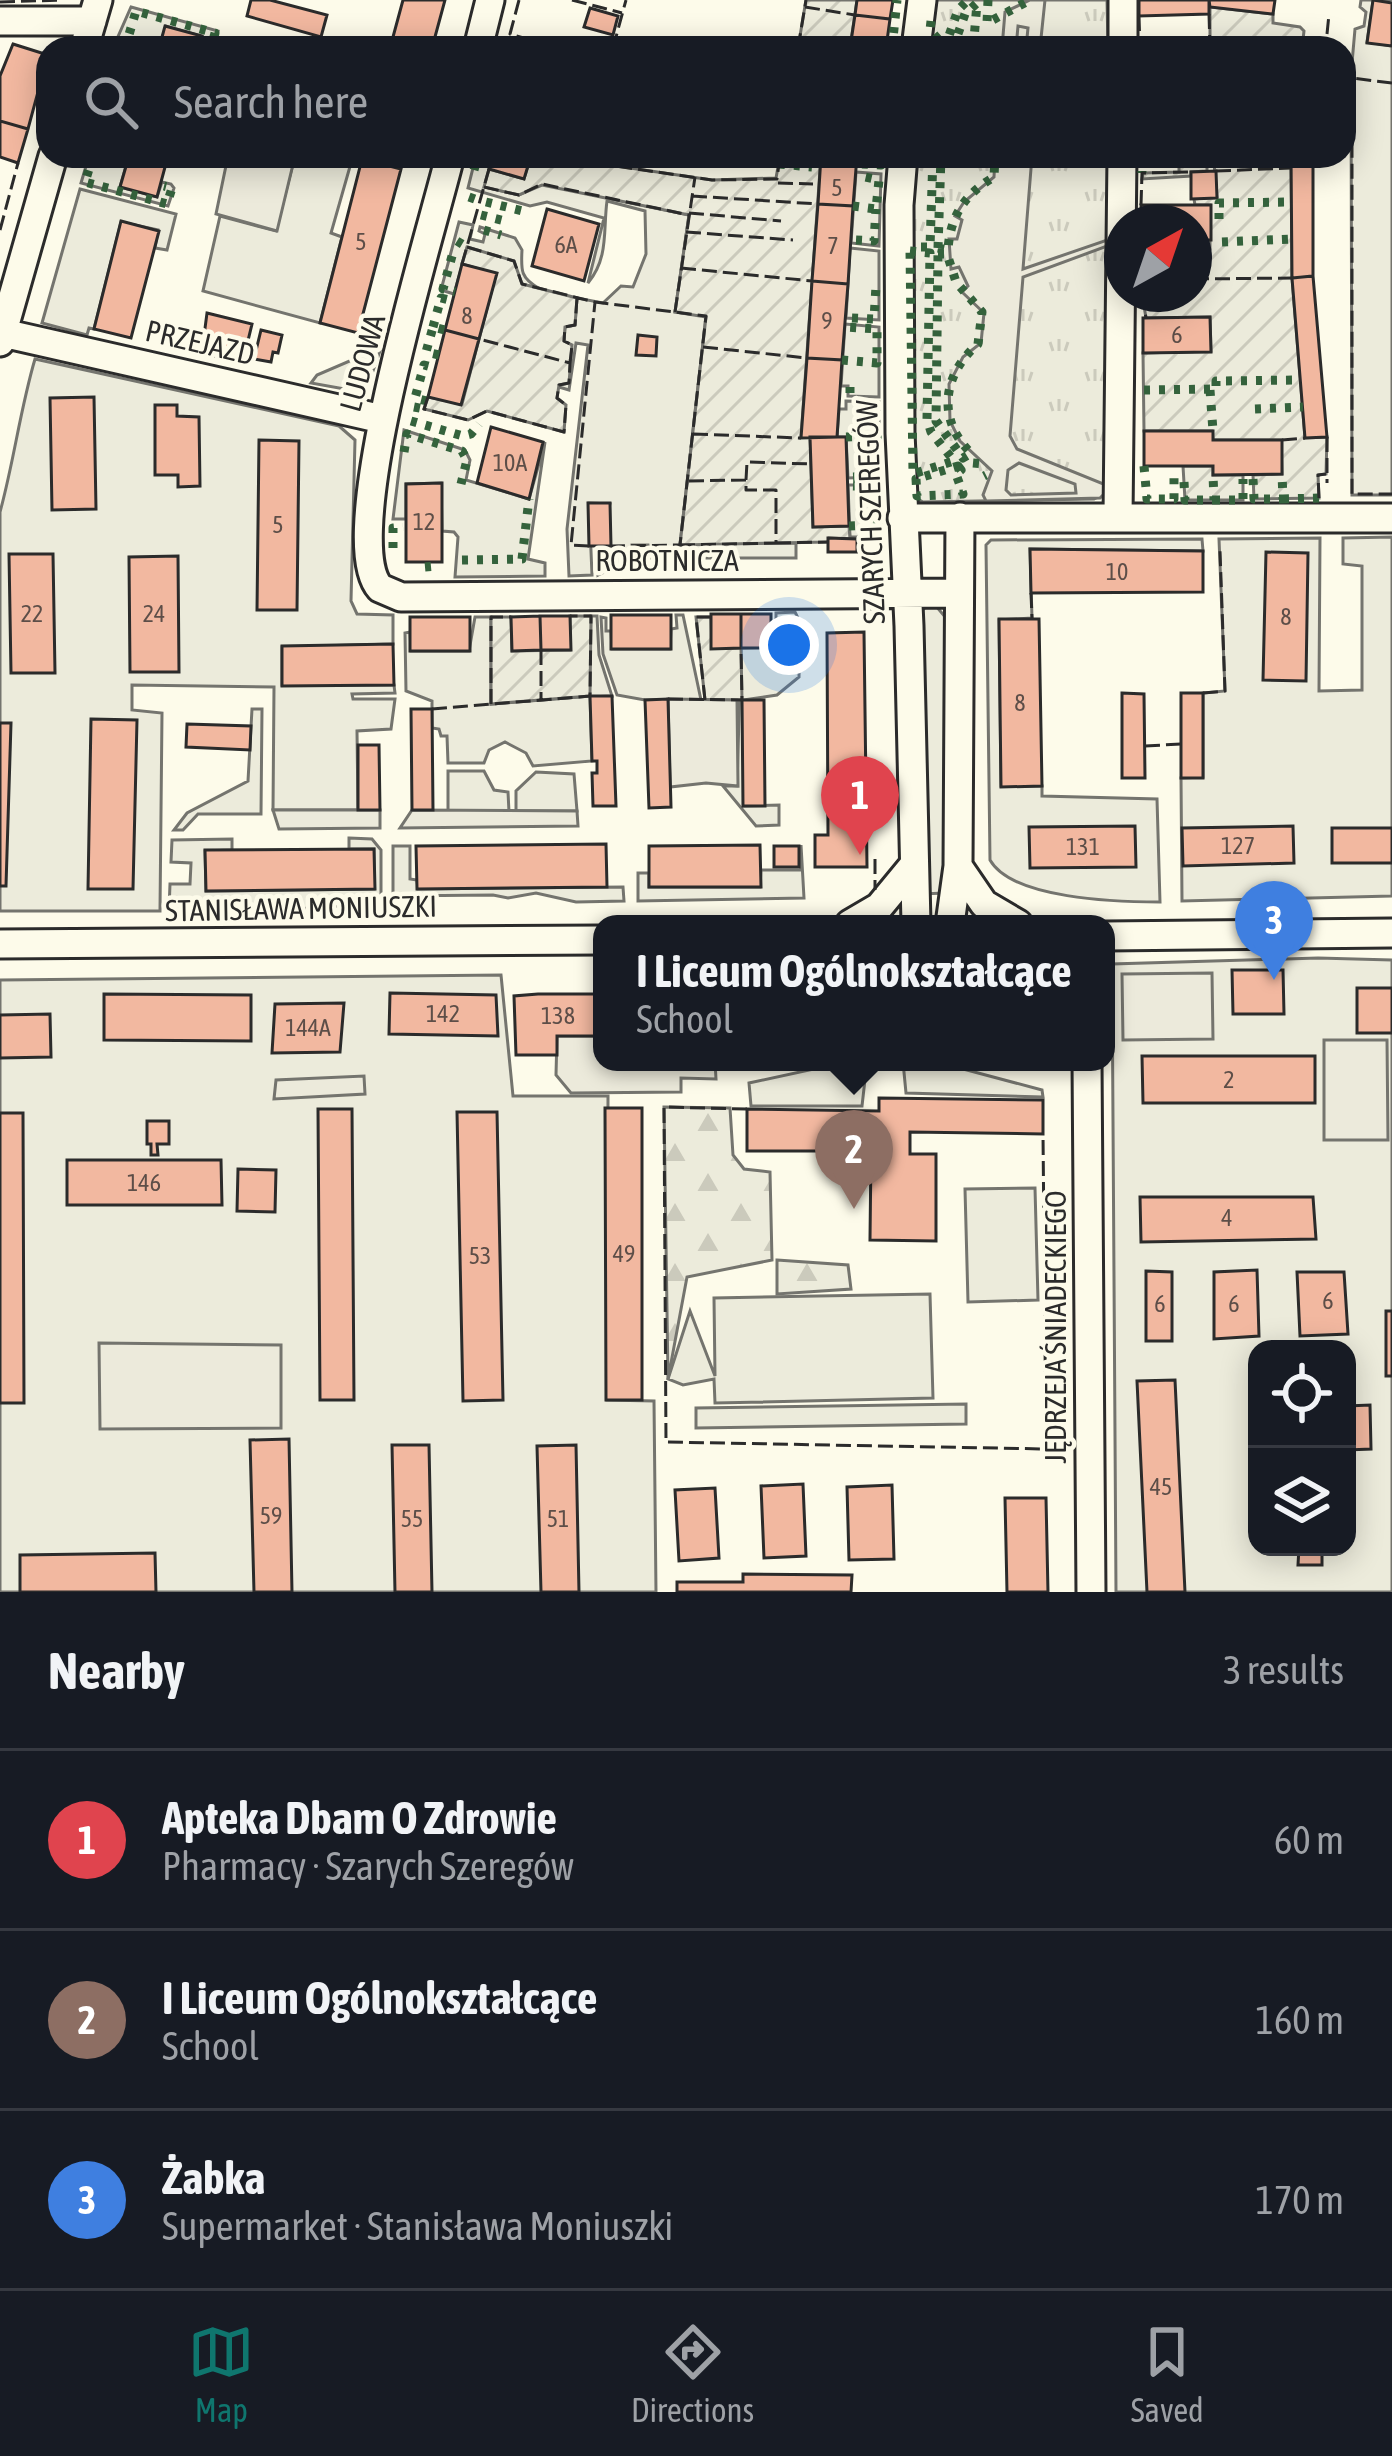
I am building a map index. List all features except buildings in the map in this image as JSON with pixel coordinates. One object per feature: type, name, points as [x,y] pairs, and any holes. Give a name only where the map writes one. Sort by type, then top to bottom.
[{"type":"street","points":[[481,36],[490,0]]},
{"type":"street","points":[[918,36],[922,0]]},
{"type":"street","points":[[1123,0],[1123,36]]},
{"type":"street","points":[[0,21],[91,23]]},
{"type":"street","points":[[1,337],[6,301],[49,168]]},
{"type":"street","name":"LUDOWA","points":[[380,588],[368,563],[375,453],[447,168]]},
{"type":"street","name":"SZARYCH SZEREGÓW","points":[[902,168],[898,205],[902,518],[915,915]]},
{"type":"street","points":[[1118,516],[1122,168]]},
{"type":"street","name":"PRZEJAZD","points":[[1,337],[382,418]]},
{"type":"street","points":[[951,915],[958,866],[960,517]]},
{"type":"street","points":[[902,518],[1392,518]]},
{"type":"street","name":"ROBOTNICZA","points":[[380,588],[401,597],[957,592]]},
{"type":"street","points":[[865,915],[879,907],[912,866]]},
{"type":"street","points":[[958,866],[984,904],[1003,915]]},
{"type":"street","points":[[1115,936],[1392,933]]},
{"type":"street","name":"STANISŁAWA MONIUSZKI","points":[[0,944],[593,940]]},
{"type":"street","name":"JĘDRZEJA ŚNIADECKIEGO","points":[[1088,1071],[1091,1592]]},
{"type":"green space","points":[[806,0],[857,0],[852,36],[800,36]]},
{"type":"green space","points":[[933,0],[1107,0],[1108,36],[929,36]]},
{"type":"green space","points":[[1361,0],[1392,0],[1373,1],[1367,42],[1392,46],[1392,495],[1352,495],[1351,168],[1356,168],[1355,29],[1364,26],[1366,12],[1360,7]]},
{"type":"green space","points":[[131,7],[218,31],[217,36],[201,36],[166,26],[163,36],[118,36]]},
{"type":"green space","points":[[1210,7],[1273,14],[1273,23],[1304,31],[1303,36],[1210,36]]},
{"type":"green space","points":[[85,168],[126,168],[120,187],[157,197],[162,182],[174,188],[168,206],[81,183]]},
{"type":"green space","points":[[292,168],[350,168],[331,233],[342,237],[320,323],[203,291],[220,216],[276,231]]},
{"type":"green space","points":[[473,168],[490,168],[485,187],[519,195],[542,184],[689,215],[675,312],[706,316],[680,544],[796,543],[796,558],[650,558],[648,545],[632,545],[632,559],[598,575],[598,546],[610,504],[589,503],[592,575],[569,576],[567,529],[588,345],[576,343],[569,390],[559,387],[570,363],[565,327],[575,325],[577,298],[603,303],[621,286],[633,287],[646,254],[645,211],[607,201],[602,254],[588,283],[604,218],[547,202],[530,206],[468,188]]},
{"type":"green space","points":[[527,168],[630,168],[712,180],[776,178],[778,168],[820,168],[801,437],[810,437],[813,527],[849,526],[850,539],[680,545],[706,317],[675,312],[689,215],[542,185],[519,195],[484,187],[489,169],[524,179]]},
{"type":"green space","points":[[914,168],[1109,168],[1109,204],[1104,204],[1107,492],[1094,499],[923,502],[916,498],[909,205]]},
{"type":"green space","points":[[1207,168],[1191,176],[1142,179],[1143,173]]},
{"type":"green space","points":[[1214,168],[1291,168],[1292,278],[1305,438],[1327,437],[1326,474],[1318,475],[1319,498],[1254,499],[1253,475],[1282,474],[1281,440],[1213,440],[1212,431],[1144,431],[1143,353],[1211,351],[1210,317],[1146,318],[1145,312],[1212,312],[1212,204],[1195,204],[1194,199],[1217,197]]},
{"type":"green space","points":[[856,172],[881,174],[879,246],[851,243]]},
{"type":"green space","points":[[80,189],[176,214],[167,250],[155,248],[158,230],[121,222],[94,329],[89,328],[87,335],[42,323]]},
{"type":"green space","points":[[459,222],[473,225],[470,239],[483,242],[480,227],[515,238],[522,250],[523,273],[540,289],[522,284],[467,248],[454,294],[441,290]]},
{"type":"green space","points":[[467,247],[514,261],[522,284],[577,298],[575,325],[565,327],[564,341],[572,345],[569,383],[559,385],[557,398],[566,405],[564,432],[487,411],[468,420],[424,409],[428,397],[462,404],[496,274],[462,264]]},
{"type":"green space","points":[[850,248],[879,251],[879,320],[846,318]]},
{"type":"green space","points":[[845,324],[879,327],[879,397],[848,396],[848,386],[841,386]]},
{"type":"green space","points":[[380,351],[368,385],[350,390],[311,383],[317,375]]},
{"type":"green space","points":[[35,359],[339,426],[355,440],[351,601],[357,614],[393,615],[393,644],[282,647],[282,685],[394,685],[395,693],[352,694],[353,699],[395,699],[391,729],[357,731],[358,810],[273,810],[274,687],[132,685],[132,710],[162,713],[160,911],[0,911],[0,512]]},
{"type":"green space","points":[[846,401],[879,402],[879,477],[848,478],[846,437],[837,437],[839,409],[846,409]]},
{"type":"green space","points":[[404,430],[465,450],[470,460],[466,480],[529,499],[545,442],[528,559],[545,563],[545,576],[455,577],[458,537],[442,531],[441,483],[406,484],[406,519],[393,519]]},
{"type":"green space","points":[[1183,466],[1213,466],[1213,475],[1243,475],[1243,500],[1185,500]]},
{"type":"green space","points":[[848,485],[879,485],[880,537],[850,537]]},
{"type":"green space","points":[[1392,537],[1392,896],[1182,901],[1181,778],[1203,777],[1203,693],[1225,691],[1219,539],[1320,538],[1319,691],[1362,690],[1362,566],[1343,564],[1343,538]]},
{"type":"green space","points":[[1202,539],[1203,551],[1030,549],[1032,618],[999,620],[1001,786],[1042,786],[1042,796],[1157,799],[1160,902],[1067,896],[1002,873],[990,860],[986,545],[991,540]]},
{"type":"green space","points":[[936,606],[946,618],[946,893],[920,894],[920,612]]},
{"type":"green space","points":[[795,612],[800,622],[799,677],[777,695],[743,700],[744,806],[779,805],[779,825],[756,826],[723,786],[737,786],[741,648],[776,647],[776,613]]},
{"type":"green space","points":[[676,615],[683,615],[701,700],[617,695],[603,654],[601,617],[606,618],[606,631],[611,631],[612,649],[670,649]]},
{"type":"green space","points":[[570,616],[591,616],[590,696],[491,704],[491,617],[511,617],[512,651],[570,650]]},
{"type":"green space","points":[[591,616],[597,616],[599,655],[612,696],[590,697],[592,761],[533,766],[526,753],[505,742],[489,750],[484,763],[448,763],[447,736],[432,728],[432,701],[406,691],[405,633],[410,632],[411,651],[469,651],[475,617],[491,617],[491,704],[589,696]]},
{"type":"green space","points":[[696,617],[711,617],[712,648],[741,648],[742,700],[705,700]]},
{"type":"green space","points":[[252,709],[262,709],[261,814],[198,814],[183,830],[174,830],[187,813],[248,781]]},
{"type":"green space","points":[[448,771],[484,771],[494,790],[508,792],[509,812],[448,811]]},
{"type":"green space","points":[[536,772],[574,774],[577,811],[516,811],[516,791]]},
{"type":"green space","points":[[349,838],[372,839],[381,850],[381,896],[331,908],[169,910],[170,884],[190,884],[191,863],[171,862],[172,840],[232,839],[232,850],[205,851],[206,891],[374,889],[374,849],[349,849]]},
{"type":"green space","points":[[801,845],[804,898],[638,901],[638,873],[649,873],[649,887],[760,887],[761,870],[801,870]]},
{"type":"green space","points":[[393,846],[410,846],[410,879],[417,880],[418,889],[623,887],[624,901],[576,902],[536,893],[508,898],[393,896]]},
{"type":"green space","points":[[1392,960],[1392,1592],[1116,1592],[1115,964]]},
{"type":"green space","points":[[501,975],[513,1096],[608,1096],[607,1400],[654,1401],[656,1592],[0,1592],[0,980]]},
{"type":"green space","points":[[804,1071],[866,1071],[862,1106],[751,1106],[749,1083]]},
{"type":"green space","points":[[904,1071],[971,1071],[1042,1090],[1043,1097],[906,1093]]},
{"type":"green space","points":[[664,1107],[730,1108],[733,1155],[744,1169],[770,1172],[772,1260],[687,1277],[668,1379]]},
{"type":"green space","points":[[1035,1188],[1038,1300],[968,1302],[965,1189]]},
{"type":"green space","points":[[777,1260],[848,1265],[851,1289],[777,1294]]},
{"type":"green space","points":[[930,1294],[933,1398],[715,1403],[714,1379],[683,1385],[668,1379],[690,1311],[715,1376],[714,1298]]},
{"type":"green space","points":[[966,1404],[966,1424],[696,1428],[696,1408]]},
{"type":"shaded area","points":[[1030,0],[1045,0],[1041,36],[1027,36],[1028,28],[1018,26],[1017,36],[1003,36],[1005,12]]},
{"type":"shaded area","points":[[226,168],[292,168],[277,231],[216,214]]},
{"type":"shaded area","points":[[994,168],[1031,168],[1023,269],[1104,241],[1104,247],[1023,277],[1010,436],[1017,449],[1111,487],[1100,498],[986,501],[983,495],[992,471],[960,441],[950,421],[949,384],[963,357],[981,343],[984,313],[962,292],[968,286],[959,267],[951,269],[949,239],[957,239],[962,220],[955,216],[994,177]],"holes":[[[1019,463],[1075,484],[1076,493],[1011,495],[1006,490],[1008,470]]]},
{"type":"shaded area","points":[[668,699],[737,700],[738,786],[670,787]]},
{"type":"shaded area","points":[[273,810],[380,810],[380,828],[279,829]]},
{"type":"shaded area","points":[[412,810],[577,811],[578,826],[400,828]]},
{"type":"shaded area","points":[[1212,973],[1213,1039],[1123,1040],[1122,974]]},
{"type":"shaded area","points":[[557,1036],[593,1036],[593,1071],[716,1071],[716,1079],[681,1078],[681,1092],[571,1093],[556,1075]]},
{"type":"shaded area","points":[[1324,1040],[1387,1040],[1388,1140],[1324,1140]]},
{"type":"shaded area","points":[[364,1076],[365,1094],[274,1099],[276,1080]]},
{"type":"shaded area","points":[[99,1343],[281,1345],[281,1428],[100,1429]]},
{"type":"hedge","points":[[893,36],[897,0]]},
{"type":"hedge","points":[[949,36],[958,10],[968,0]]},
{"type":"hedge","points":[[988,0],[987,23],[1030,0]]},
{"type":"hedge","points":[[957,36],[965,14],[977,3],[974,36]]},
{"type":"hedge","points":[[129,36],[136,11],[214,36]]},
{"type":"hedge","points":[[931,21],[935,36]]},
{"type":"hedge","points":[[89,168],[85,182],[167,204],[172,188],[164,186]]},
{"type":"hedge","points":[[921,247],[930,247],[933,168]]},
{"type":"hedge","points":[[938,248],[941,168]]},
{"type":"hedge","points":[[938,248],[948,250],[961,207],[994,177],[994,168]]},
{"type":"hedge","points":[[1142,168],[1142,173]]},
{"type":"hedge","points":[[853,206],[876,209],[879,180],[861,176]]},
{"type":"hedge","points":[[469,197],[480,201]]},
{"type":"hedge","points":[[486,202],[527,212]]},
{"type":"hedge","points":[[1219,219],[1219,203],[1292,202]]},
{"type":"hedge","points":[[856,240],[874,241],[876,209]]},
{"type":"hedge","points":[[481,215],[505,221]]},
{"type":"hedge","points":[[484,230],[501,235]]},
{"type":"hedge","points":[[1222,242],[1292,239]]},
{"type":"hedge","points":[[457,241],[467,247]]},
{"type":"hedge","points":[[910,251],[930,253],[927,419],[931,432],[954,461],[913,474],[910,251]]},
{"type":"hedge","points":[[938,254],[947,254],[956,282],[982,312],[978,344],[957,369],[948,397],[952,426],[971,453],[963,458],[936,421],[938,254]]},
{"type":"hedge","points":[[452,256],[443,289],[455,292]]},
{"type":"hedge","points":[[852,318],[874,319],[876,286]]},
{"type":"hedge","points":[[433,327],[441,298],[453,301]]},
{"type":"hedge","points":[[439,355],[426,352],[433,327],[445,330]]},
{"type":"hedge","points":[[842,360],[877,363],[877,329],[845,327]]},
{"type":"hedge","points":[[427,401],[415,398],[424,365],[435,368]]},
{"type":"hedge","points":[[1144,390],[1216,389],[1216,381],[1300,380]]},
{"type":"hedge","points":[[850,387],[850,395]]},
{"type":"hedge","points":[[1210,390],[1213,431]]},
{"type":"hedge","points":[[414,407],[424,409]]},
{"type":"hedge","points":[[1255,409],[1303,407]]},
{"type":"hedge","points":[[411,421],[463,436],[479,424]]},
{"type":"hedge","points":[[404,452],[407,434],[462,451],[467,460],[461,484]]},
{"type":"hedge","points":[[846,437],[877,436],[878,476],[853,477]]},
{"type":"hedge","points":[[973,463],[984,464]]},
{"type":"hedge","points":[[958,466],[963,494],[917,496],[916,479],[958,466]]},
{"type":"hedge","points":[[1144,466],[1147,499],[1174,499],[1174,473]]},
{"type":"hedge","points":[[1253,479],[1254,499],[1283,499],[1282,474]]},
{"type":"hedge","points":[[1184,482],[1185,500],[1214,500],[1213,475]]},
{"type":"hedge","points":[[1214,500],[1243,500],[1243,479]]},
{"type":"hedge","points":[[849,526],[878,525],[878,487],[853,486]]},
{"type":"hedge","points":[[1283,499],[1319,498]]},
{"type":"hedge","points":[[462,560],[522,559],[529,499]]},
{"type":"hedge","points":[[393,548],[393,528],[403,527]]},
{"type":"hedge","points":[[425,567],[436,566]]},
{"type":"fence","points":[[0,2],[62,0]]},
{"type":"fence","points":[[517,36],[510,34],[519,0]]},
{"type":"fence","points":[[572,0],[622,13]]},
{"type":"fence","points":[[616,36],[626,0]]},
{"type":"fence","points":[[800,36],[806,0]]},
{"type":"fence","points":[[805,7],[855,15]]},
{"type":"fence","points":[[1209,14],[1210,36]]},
{"type":"fence","points":[[1327,34],[1329,14]]},
{"type":"fence","points":[[1139,16],[1140,36]]},
{"type":"fence","points":[[1356,78],[1392,83]]},
{"type":"fence","points":[[0,230],[18,163]]},
{"type":"fence","points":[[629,168],[712,180],[777,179],[778,168]]},
{"type":"fence","points":[[1216,171],[1291,168]]},
{"type":"fence","points":[[1352,168],[1352,494],[1392,494]]},
{"type":"fence","points":[[462,264],[489,169]]},
{"type":"fence","points":[[1141,204],[1142,173],[1191,172]]},
{"type":"fence","points":[[675,312],[695,177]]},
{"type":"fence","points":[[778,183],[813,184]]},
{"type":"fence","points":[[484,187],[519,195],[542,184],[689,215]]},
{"type":"fence","points":[[692,196],[818,204]]},
{"type":"fence","points":[[689,213],[781,221]]},
{"type":"fence","points":[[686,232],[793,240]]},
{"type":"fence","points":[[467,247],[514,261],[522,284],[595,302],[706,316],[680,545],[611,546]]},
{"type":"fence","points":[[681,268],[812,281]]},
{"type":"fence","points":[[1212,279],[1292,278]]},
{"type":"fence","points":[[570,363],[572,345],[564,341],[565,327],[575,325],[577,298]]},
{"type":"fence","points":[[589,546],[571,545],[595,302]]},
{"type":"fence","points":[[1145,312],[1146,318]]},
{"type":"fence","points":[[428,397],[424,409],[468,420],[487,411],[564,432],[566,405],[557,398],[559,385],[569,383],[570,363],[479,339]]},
{"type":"fence","points":[[703,347],[807,358]]},
{"type":"fence","points":[[693,434],[801,438]]},
{"type":"fence","points":[[1327,437],[1327,483]]},
{"type":"fence","points":[[1282,440],[1305,438]]},
{"type":"fence","points":[[746,480],[747,462],[811,464]]},
{"type":"fence","points":[[1319,498],[1318,475],[1326,474]]},
{"type":"fence","points":[[680,545],[776,543],[776,490],[746,490],[746,480],[687,481]]},
{"type":"fence","points":[[776,543],[828,542]]},
{"type":"fence","points":[[1203,693],[1225,691],[1220,551]]},
{"type":"fence","points":[[1031,593],[1032,618]]},
{"type":"fence","points":[[432,709],[590,696],[591,616],[570,616]]},
{"type":"fence","points":[[491,704],[491,617],[511,617]]},
{"type":"fence","points":[[705,700],[696,617],[711,617]]},
{"type":"fence","points":[[668,699],[742,700],[741,648]]},
{"type":"fence","points":[[541,650],[541,700]]},
{"type":"fence","points":[[1145,746],[1181,744]]},
{"type":"fence","points":[[875,859],[875,890]]},
{"type":"fence","points":[[747,1109],[664,1107],[666,1442],[1046,1449],[1043,1134]]},
{"type":"place","name":"Apteka Dbam O Zdrowie","points":[[860,855]]},
{"type":"place","name":"Żabka","points":[[1274,980]]},
{"type":"place","name":"I Liceum Ogólnokształcące","points":[[854,1209]]}]
